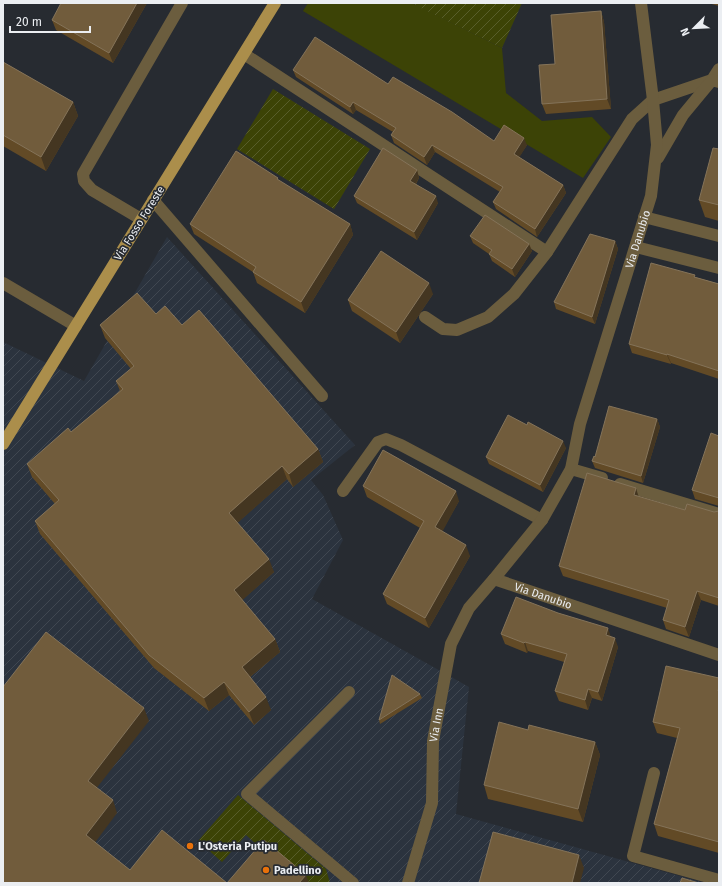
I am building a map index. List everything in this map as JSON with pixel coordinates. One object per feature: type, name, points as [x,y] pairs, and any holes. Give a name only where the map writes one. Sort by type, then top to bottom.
[{"type":"main road","name":"Via Fosso Foreste","points":[[3,444],[275,3]]},
{"type":"street","points":[[142,219],[92,190],[84,181],[83,174],[182,3]]},
{"type":"street","name":"Via Danubio","points":[[641,3],[654,100],[657,145],[651,196],[580,424],[571,469],[542,520],[494,579],[719,655]]},
{"type":"street","points":[[244,54],[547,252]]},
{"type":"street","points":[[655,163],[683,115],[715,81],[719,69]]},
{"type":"street","points":[[425,317],[443,329],[457,330],[488,317],[514,294],[547,252],[632,119],[654,100],[715,81]]},
{"type":"street","points":[[153,200],[322,396]]},
{"type":"street","points":[[644,217],[719,236]]},
{"type":"street","points":[[636,246],[719,268]]},
{"type":"street","points":[[3,283],[76,326]]},
{"type":"street","points":[[343,491],[378,442],[386,438],[542,520]]},
{"type":"street","points":[[571,469],[719,514]]},
{"type":"street","name":"Via Inn","points":[[408,883],[432,803],[433,741],[452,644],[469,608],[494,579]]},
{"type":"street","points":[[349,692],[247,794],[353,883]]},
{"type":"street","points":[[654,773],[634,856],[719,880]]},
{"type":"shaded area","points":[[167,237],[355,445],[311,480],[323,495],[343,540],[312,599],[469,687],[456,814],[705,883],[3,883],[3,342],[84,381]]},
{"type":"green space","points":[[308,3],[412,3],[502,48],[506,93],[542,121],[592,117],[611,137],[583,178],[303,11]]},
{"type":"green space","points":[[416,3],[522,3],[502,48],[415,5]]},
{"type":"green space","points":[[273,89],[370,149],[334,209],[237,149]]},
{"type":"green space","points":[[238,795],[326,869],[330,883],[300,883],[246,835],[222,862],[198,841]]},
{"type":"building","points":[[61,3],[137,3],[109,53],[52,20]]},
{"type":"building","points":[[601,11],[607,99],[542,104],[539,65],[555,64],[551,15]]},
{"type":"building","points":[[315,37],[388,84],[393,77],[452,112],[494,141],[504,125],[524,138],[514,154],[563,185],[535,229],[493,202],[503,187],[432,145],[424,157],[391,135],[396,128],[353,102],[350,107],[293,70]]},
{"type":"building","points":[[3,62],[73,102],[41,157],[3,135]]},
{"type":"building","points":[[383,148],[417,170],[410,181],[436,196],[414,232],[354,196]]},
{"type":"building","points":[[713,148],[719,149],[719,205],[699,200]]},
{"type":"building","points":[[236,151],[278,178],[277,179],[350,224],[301,302],[253,272],[256,267],[190,224]]},
{"type":"building","points":[[485,215],[529,244],[512,269],[489,254],[492,250],[470,236]]},
{"type":"building","points":[[590,234],[615,241],[592,317],[554,302]]},
{"type":"building","points":[[381,251],[429,283],[396,332],[348,300]]},
{"type":"building","points":[[651,263],[695,275],[694,277],[719,284],[719,371],[667,354],[629,344]]},
{"type":"building","points":[[137,293],[156,314],[165,306],[182,325],[199,310],[318,449],[289,474],[282,466],[229,513],[269,559],[234,590],[275,639],[242,667],[266,697],[249,712],[224,682],[204,698],[149,655],[35,521],[59,500],[27,464],[68,428],[71,432],[123,389],[116,381],[134,366],[100,325]]},
{"type":"building","points":[[609,406],[657,419],[641,476],[592,461],[594,456],[595,457]]},
{"type":"building","points":[[508,415],[527,425],[528,422],[563,441],[540,485],[486,457]]},
{"type":"building","points":[[711,433],[719,436],[719,498],[692,490]]},
{"type":"building","points":[[383,450],[456,491],[435,527],[466,545],[425,618],[383,594],[424,521],[363,486]]},
{"type":"building","points":[[587,473],[636,488],[634,495],[685,510],[687,504],[714,512],[719,511],[719,598],[697,591],[685,627],[663,620],[669,600],[559,566]]},
{"type":"building","points":[[516,597],[558,613],[608,628],[606,635],[615,638],[598,692],[588,689],[585,700],[555,691],[567,654],[525,642],[524,643],[501,634]]},
{"type":"building","points":[[46,632],[144,708],[88,781],[113,800],[86,835],[130,870],[162,830],[227,883],[3,883],[3,687]]},
{"type":"building","points":[[666,666],[719,678],[719,842],[654,824],[680,728],[653,722]]},
{"type":"building","points":[[392,675],[420,694],[379,720]]},
{"type":"building","points":[[499,722],[528,730],[529,725],[595,742],[578,809],[484,785]]},
{"type":"building","points":[[493,832],[579,855],[572,883],[479,883]]},
{"type":"building","points":[[264,840],[306,875],[299,883],[227,883]]},
{"type":"building","points":[[682,878],[699,883],[680,883]]},
{"type":"place","name":"L'Osteria Putipu","points":[[190,846]]},
{"type":"place","name":"Padellino","points":[[266,870]]}]
